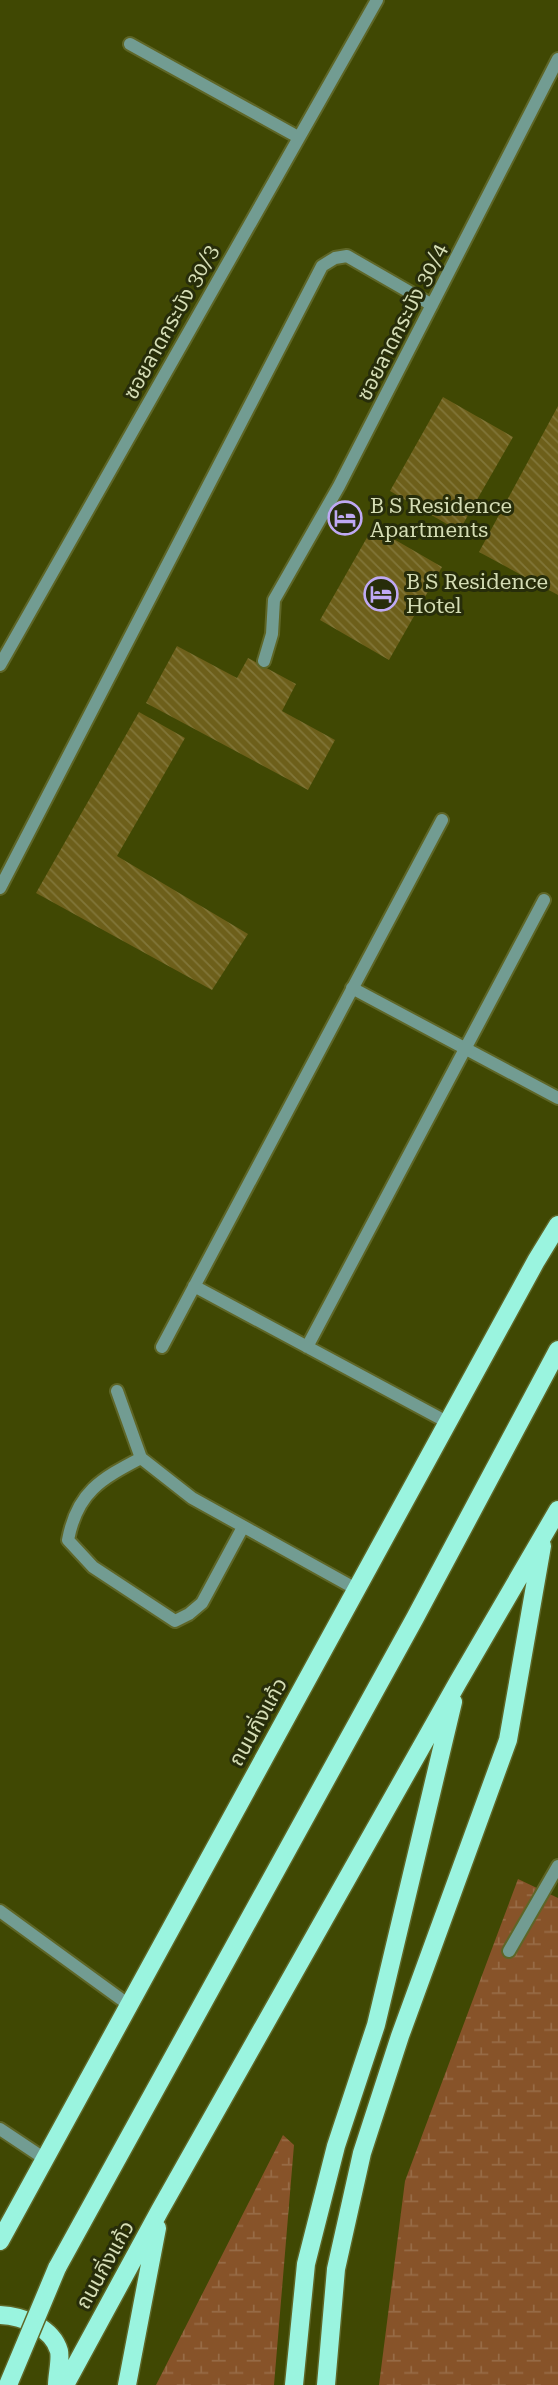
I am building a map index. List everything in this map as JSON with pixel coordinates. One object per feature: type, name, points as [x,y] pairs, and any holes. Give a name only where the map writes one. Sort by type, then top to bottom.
[{"type":"main road","name":"ถนนกิ่งแก้ว","points":[[0,2241],[558,1225]]},
{"type":"main road","points":[[8,2385],[57,2268],[408,1630],[558,1350]]},
{"type":"main road","name":"ถนนกิ่งแก้ว","points":[[65,2385],[160,2210],[558,1510]]},
{"type":"main road","points":[[326,2385],[336,2269],[362,2153],[400,2036],[508,1740],[545,1532]]},
{"type":"main road","points":[[294,2385],[306,2264],[336,2146],[376,2025],[458,1682]]},
{"type":"main road","points":[[127,2385],[160,2210]]},
{"type":"main road","points":[[0,2315],[15,2316],[46,2331],[59,2351],[57,2385]]},
{"type":"street","name":"ซอยลาดกระบัง 30/3","points":[[0,665],[377,0]]},
{"type":"street","points":[[130,44],[298,137]]},
{"type":"street","name":"ซอยลาดกระบัง 30/4","points":[[264,661],[272,634],[274,600],[340,486],[558,59]]},
{"type":"street","points":[[0,888],[322,266],[335,258],[347,256],[432,305]]},
{"type":"street","points":[[162,1347],[442,821]]},
{"type":"street","points":[[307,1347],[544,900]]},
{"type":"street","points":[[352,988],[558,1098]]},
{"type":"street","points":[[194,1286],[447,1423]]},
{"type":"street","points":[[117,1391],[141,1458],[192,1498],[356,1589]]},
{"type":"street","points":[[141,1458],[103,1478],[82,1502],[72,1519],[68,1540],[93,1567],[174,1620],[190,1615],[202,1603],[243,1527]]},
{"type":"street","points":[[509,1951],[558,1866]]},
{"type":"street","points":[[0,1910],[129,2005]]},
{"type":"street","points":[[0,2129],[45,2159]]},
{"type":"green space","points":[[518,1879],[558,1898],[558,2385],[379,2385],[405,2181]]},
{"type":"green space","points":[[283,2135],[294,2145],[274,2385],[156,2385]]},
{"type":"building","name":"B S Residence Hotel","points":[[443,397],[513,437],[459,531],[390,491]]},
{"type":"building","points":[[558,406],[558,595],[479,552]]},
{"type":"building","name":"B S Residence Hotel","points":[[373,527],[442,567],[389,660],[320,620]]},
{"type":"building","points":[[177,646],[237,678],[248,658],[296,684],[282,711],[335,740],[308,790],[146,703]]},
{"type":"building","points":[[139,712],[185,738],[117,856],[248,934],[212,990],[36,893]]},
{"type":"place","name":"B S Residence Apartments","points":[[345,518]]},
{"type":"place","name":"B S Residence Hotel","points":[[381,594]]}]
